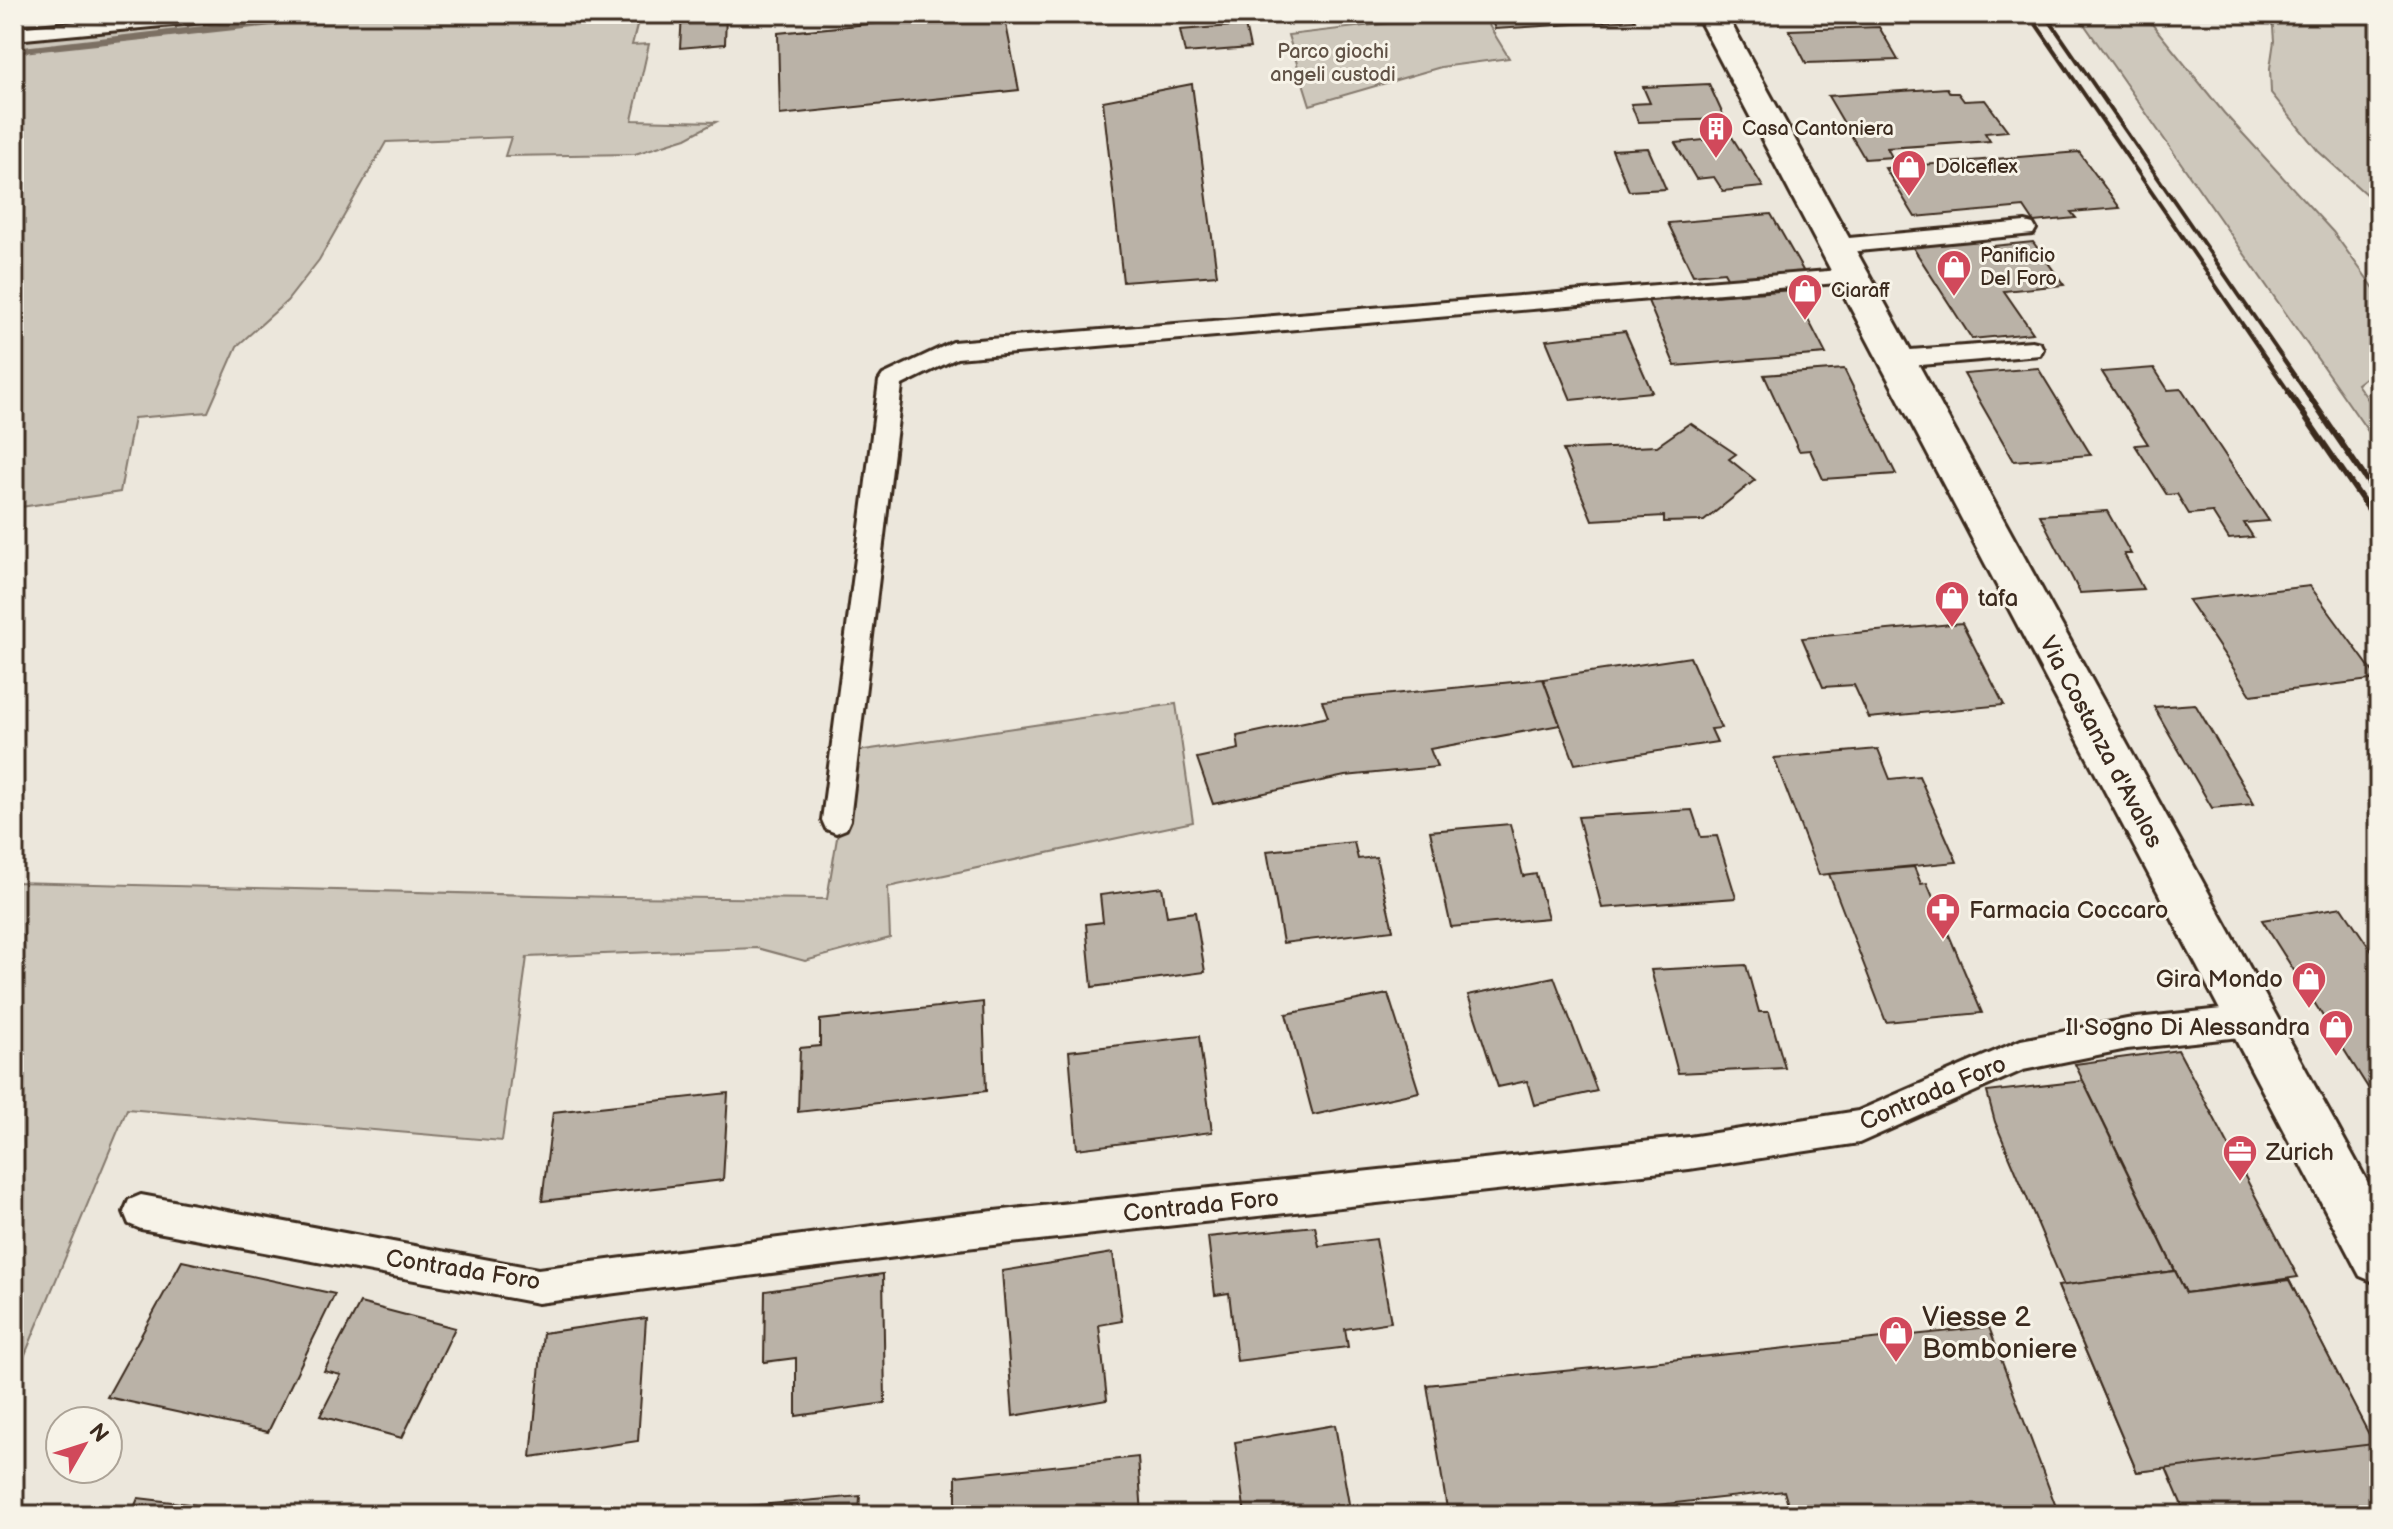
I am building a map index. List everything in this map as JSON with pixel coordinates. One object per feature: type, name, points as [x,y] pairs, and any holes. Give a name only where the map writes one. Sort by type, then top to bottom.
[{"type":"main road","name":"Via Costanza d'Avalos","points":[[1711,14],[2379,1257]]},
{"type":"lane","points":[[14,34],[226,14]]},
{"type":"lane","points":[[836,820],[891,381],[953,350],[1845,261],[2025,229]]},
{"type":"lane","points":[[1897,359],[2032,349]]},
{"type":"lane","name":"Contrada Foro","points":[[141,1212],[538,1286],[966,1231],[1626,1160],[1859,1127],[2021,1055],[2127,1034],[2250,1021]]},
{"type":"green space","points":[[292,14],[640,14],[632,45],[649,44],[632,120],[716,122],[686,138],[635,154],[505,156],[511,137],[386,142],[319,260],[287,301],[237,346],[208,412],[134,418],[120,492],[14,508],[14,41]]},
{"type":"green space","name":"Parco giochi angeli custodi","points":[[1482,14],[1509,58],[1441,67],[1310,105],[1288,35]]},
{"type":"green space","points":[[1896,14],[2009,14],[2010,16],[1901,23]]},
{"type":"green space","points":[[2077,14],[2144,14],[2224,113],[2333,232],[2379,295],[2379,367],[2357,384],[2379,415],[2379,447]]},
{"type":"green space","points":[[2272,14],[2379,14],[2379,206],[2318,151],[2271,93]]},
{"type":"green space","points":[[1176,704],[1193,822],[888,887],[890,938],[805,961],[757,948],[527,957],[502,1141],[127,1109],[14,1381],[14,882],[614,897],[827,899],[851,752]]},
{"type":"building","points":[[682,14],[726,14],[725,44],[680,48]]},
{"type":"building","points":[[967,14],[1004,14],[1019,90],[780,115],[778,33]]},
{"type":"building","points":[[1163,14],[1214,14],[1215,20],[1164,21]]},
{"type":"building","points":[[1489,14],[1632,14],[1635,20],[1495,29]]},
{"type":"building","points":[[1245,25],[1250,48],[1185,53],[1180,30]]},
{"type":"building","points":[[1879,27],[1898,60],[1806,63],[1789,30]]},
{"type":"building","points":[[1192,84],[1217,275],[1123,282],[1103,101]]},
{"type":"building","points":[[1709,84],[1725,119],[1638,122],[1631,104],[1650,103],[1643,87]]},
{"type":"building","points":[[1947,88],[1950,93],[1958,93],[1964,101],[1985,100],[2008,131],[1985,133],[1990,141],[1887,148],[1892,157],[1865,159],[1828,96]]},
{"type":"building","name":"Casa Cantoniera","points":[[1732,137],[1763,187],[1723,191],[1714,177],[1696,179],[1675,143]]},
{"type":"building","points":[[1648,148],[1666,189],[1629,191],[1612,150]]},
{"type":"building","points":[[2079,152],[2120,208],[2071,212],[2076,218],[2034,222],[2024,207],[1915,217],[1885,168]]},
{"type":"building","points":[[1771,214],[1805,274],[1729,281],[1724,272],[1693,275],[1668,223]]},
{"type":"building","points":[[1978,240],[1983,247],[2033,242],[2064,285],[2004,291],[2033,333],[1972,339],[1912,246]]},
{"type":"building","points":[[1793,290],[1826,354],[1675,366],[1648,301]]},
{"type":"building","points":[[1625,331],[1652,392],[1571,400],[1546,340]]},
{"type":"building","points":[[2038,368],[2091,455],[2014,461],[1964,374]]},
{"type":"building","points":[[2154,368],[2168,390],[2181,389],[2269,521],[2244,523],[2253,537],[2229,539],[2212,512],[2189,514],[2177,494],[2167,495],[2135,445],[2148,444],[2102,372]]},
{"type":"building","points":[[1844,369],[1896,474],[1823,479],[1810,450],[1799,451],[1764,375]]},
{"type":"building","points":[[1690,423],[1736,454],[1729,459],[1755,480],[1704,521],[1664,522],[1664,516],[1592,520],[1563,450],[1657,446]]},
{"type":"building","points":[[2107,511],[2131,554],[2124,554],[2143,589],[2080,593],[2040,515]]},
{"type":"building","points":[[2310,586],[2378,679],[2251,695],[2188,600]]},
{"type":"building","points":[[1962,623],[2004,705],[1869,718],[1854,685],[1823,687],[1802,638]]},
{"type":"building","points":[[1690,657],[1721,728],[1711,729],[1717,742],[1575,764],[1543,679]]},
{"type":"building","points":[[1543,679],[1560,725],[1430,749],[1437,767],[1345,776],[1213,804],[1197,758],[1239,749],[1237,736],[1328,717],[1322,701]]},
{"type":"building","points":[[2195,704],[2254,804],[2212,808],[2154,707]]},
{"type":"building","points":[[1878,749],[1890,779],[1919,776],[1957,862],[1819,875],[1774,758]]},
{"type":"building","points":[[1692,810],[1701,837],[1717,836],[1736,898],[1602,908],[1578,817]]},
{"type":"building","points":[[1510,824],[1523,876],[1536,874],[1548,918],[1451,927],[1430,831]]},
{"type":"building","points":[[1354,842],[1358,859],[1376,857],[1393,930],[1283,943],[1267,851]]},
{"type":"building","points":[[1914,867],[1921,884],[1927,883],[1982,1013],[1886,1022],[1829,874]]},
{"type":"building","points":[[1162,887],[1167,916],[1195,912],[1205,972],[1092,987],[1086,924],[1103,922],[1100,895]]},
{"type":"building","points":[[2342,907],[2379,962],[2379,1105],[2262,920]]},
{"type":"building","points":[[1746,965],[1759,1012],[1769,1012],[1785,1068],[1678,1073],[1651,970]]},
{"type":"building","points":[[1554,977],[1597,1091],[1534,1105],[1527,1081],[1498,1087],[1468,995]]},
{"type":"building","points":[[1388,994],[1419,1092],[1313,1115],[1286,1014]]},
{"type":"building","points":[[983,1002],[986,1091],[798,1112],[800,1048],[820,1046],[820,1020]]},
{"type":"building","points":[[1199,1036],[1212,1132],[1077,1149],[1069,1051]]},
{"type":"building","points":[[2178,1050],[2298,1277],[2186,1293],[2075,1064]]},
{"type":"building","points":[[2083,1081],[2175,1271],[2064,1286],[1995,1122],[1987,1092]]},
{"type":"building","points":[[728,1093],[723,1180],[542,1201],[553,1112]]},
{"type":"building","points":[[1315,1226],[1319,1246],[1376,1239],[1391,1322],[1345,1329],[1348,1347],[1237,1361],[1229,1293],[1215,1295],[1208,1237]]},
{"type":"building","points":[[1113,1253],[1122,1321],[1099,1325],[1107,1400],[1013,1416],[1002,1271]]},
{"type":"building","points":[[182,1261],[335,1294],[268,1432],[107,1397]]},
{"type":"building","points":[[2175,1271],[2186,1293],[2289,1280],[2379,1455],[2379,1515],[2186,1515],[2166,1468],[2137,1472],[2058,1286]]},
{"type":"building","points":[[2175,1271],[2186,1293],[2289,1280],[2374,1444],[2137,1472],[2058,1286]]},
{"type":"building","points":[[883,1274],[885,1403],[796,1416],[796,1358],[764,1362],[765,1291]]},
{"type":"building","points":[[360,1303],[455,1328],[402,1438],[320,1416],[341,1375],[324,1371]]},
{"type":"building","points":[[646,1318],[638,1441],[531,1457],[543,1333]]},
{"type":"building","points":[[1989,1327],[2059,1515],[1791,1515],[1784,1491],[1566,1515],[1448,1515],[1427,1385]]},
{"type":"building","points":[[1335,1425],[1351,1515],[1245,1515],[1235,1442]]},
{"type":"building","points":[[1138,1457],[1142,1515],[956,1515],[956,1476]]},
{"type":"building","points":[[860,1496],[859,1515],[735,1515],[736,1507]]},
{"type":"building","points":[[138,1498],[283,1515],[131,1515]]},
{"type":"waterway","points":[[14,51],[273,23],[326,14]]},
{"type":"railway","points":[[2029,14],[2291,395]]},
{"type":"railway","points":[[2045,14],[2308,395]]},
{"type":"railway","points":[[2289,393],[2379,524]]},
{"type":"railway","points":[[2307,393],[2379,498]]},
{"type":"place","name":"Casa Cantoniera","points":[[1716,160]]},
{"type":"place","name":"Dolceflex","points":[[1909,198]]},
{"type":"place","name":"Panificio Del Foro","points":[[1954,298]]},
{"type":"place","name":"Ciaraff","points":[[1805,322]]},
{"type":"place","name":"tafa","points":[[1952,629]]},
{"type":"place","name":"Farmacia Coccaro","points":[[1943,941]]},
{"type":"place","name":"Gira Mondo","points":[[2309,1010]]},
{"type":"place","name":"Il Sogno Di Alessandra","points":[[2336,1058]]},
{"type":"place","name":"Zurich","points":[[2240,1183]]},
{"type":"place","name":"Viesse 2 Bomboniere","points":[[1896,1364]]}]
